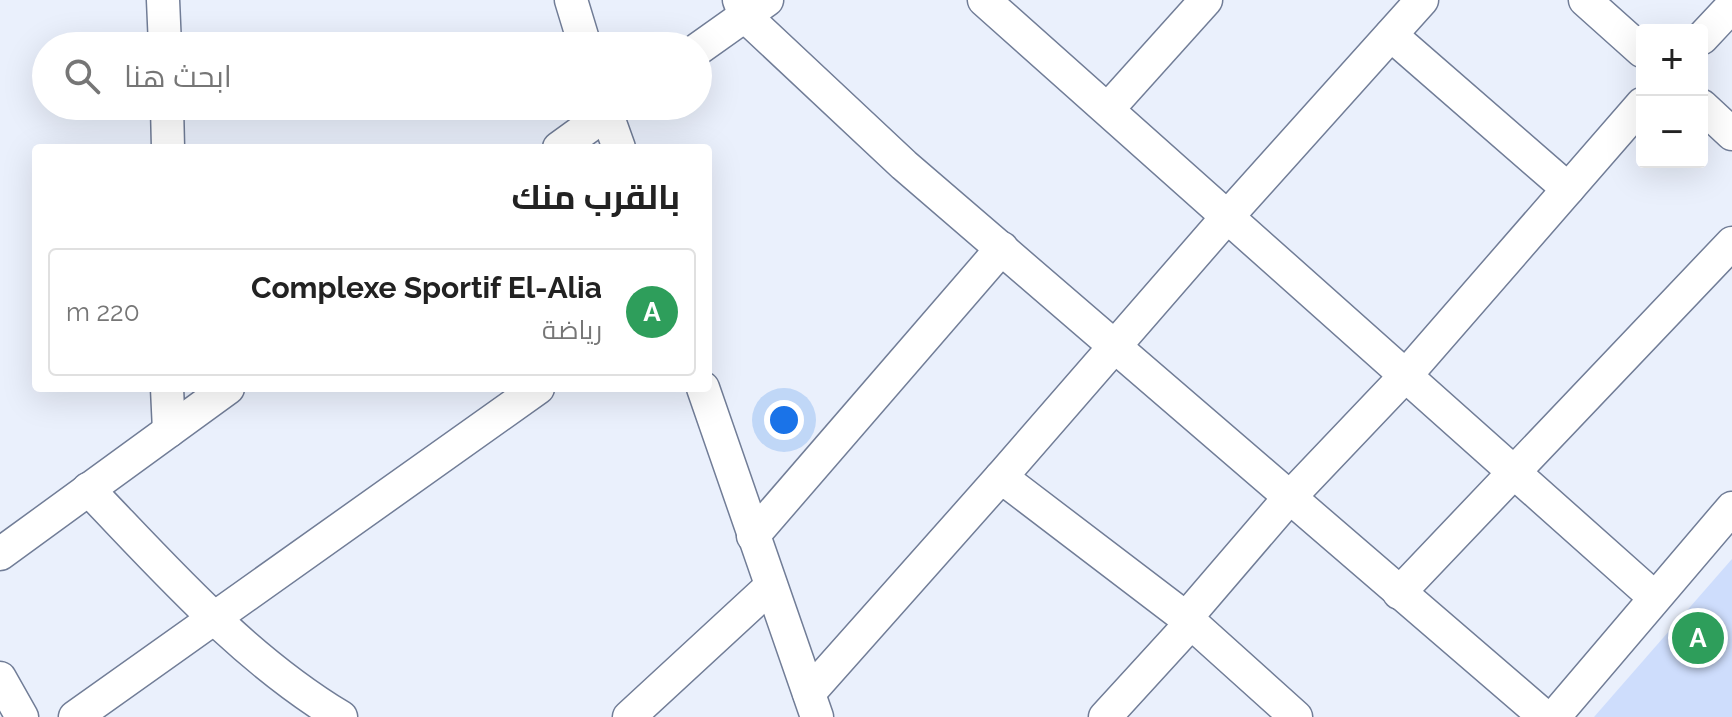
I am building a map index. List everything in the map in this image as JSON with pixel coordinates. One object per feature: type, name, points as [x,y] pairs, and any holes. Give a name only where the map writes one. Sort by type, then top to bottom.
[{"type":"street","points":[[163,0],[164,32]]},
{"type":"street","points":[[571,0],[581,32]]},
{"type":"street","points":[[984,0],[1654,597]]},
{"type":"street","points":[[1108,109],[1206,0]]},
{"type":"street","points":[[813,705],[1001,477],[1228,216],[1422,0]]},
{"type":"street","points":[[1585,0],[1636,46]]},
{"type":"street","points":[[712,37],[750,5],[904,165],[1545,717]]},
{"type":"street","points":[[1708,32],[1732,6]]},
{"type":"street","points":[[1391,35],[1568,189]]},
{"type":"street","points":[[1105,717],[1289,498],[1407,374],[1636,111]]},
{"type":"street","points":[[1708,112],[1732,134]]},
{"type":"street","points":[[167,120],[168,144]]},
{"type":"street","points":[[564,144],[594,120]]},
{"type":"street","points":[[612,120],[618,144]]},
{"type":"street","points":[[1399,593],[1732,243]]},
{"type":"street","points":[[753,536],[1002,248]]},
{"type":"street","points":[[167,392],[169,431]]},
{"type":"street","points":[[0,554],[223,392]]},
{"type":"street","points":[[75,717],[532,392]]},
{"type":"street","points":[[704,392],[813,705]]},
{"type":"street","points":[[1001,477],[1189,620],[1296,717]]},
{"type":"street","points":[[88,489],[213,619],[317,703],[341,717]]},
{"type":"street","points":[[1554,717],[1732,508]]},
{"type":"street","points":[[629,717],[771,586]]},
{"type":"street","points":[[0,678],[22,717]]},
{"type":"shaded area","points":[[1732,559],[1732,717],[1594,717]]},
{"type":"place","name":"Complexe Sportif El-Alia","points":[[1698,638]]}]
